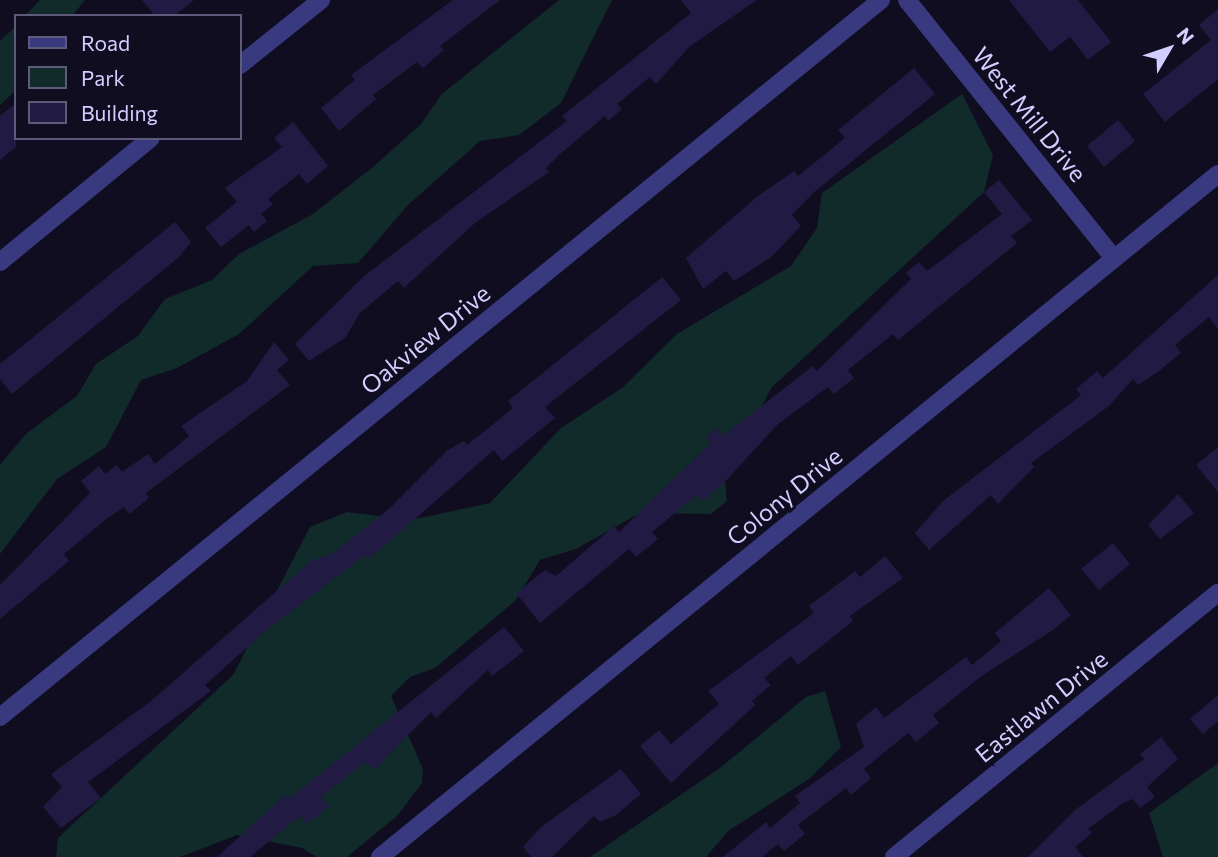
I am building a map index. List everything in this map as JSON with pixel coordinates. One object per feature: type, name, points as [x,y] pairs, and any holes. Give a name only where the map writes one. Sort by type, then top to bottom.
[{"type":"street","points":[[242,63],[321,0]]},
{"type":"street","name":"Oakview Drive","points":[[0,717],[881,0]]},
{"type":"street","name":"West Mill Drive","points":[[907,0],[1114,258]]},
{"type":"street","points":[[0,262],[149,140]]},
{"type":"street","name":"Colony Drive","points":[[380,857],[1218,174]]},
{"type":"street","name":"Eastlawn Drive","points":[[894,857],[1218,593]]},
{"type":"green space","points":[[40,0],[85,0],[74,14],[27,14]]},
{"type":"green space","points":[[559,0],[612,0],[561,103],[519,135],[480,141],[408,205],[358,263],[313,266],[239,334],[177,368],[141,380],[106,447],[57,479],[0,554],[0,465],[27,433],[77,396],[96,364],[138,336],[165,299],[212,280],[239,254],[313,214],[373,167],[421,124],[442,94]]},
{"type":"green space","points":[[14,28],[14,92],[0,105],[0,41]]},
{"type":"green space","points":[[962,94],[993,155],[984,192],[771,388],[725,479],[727,501],[711,514],[640,513],[576,549],[540,560],[515,601],[435,668],[410,677],[391,696],[423,769],[422,783],[397,816],[347,857],[317,857],[302,848],[237,835],[180,857],[56,857],[58,838],[233,675],[310,527],[347,512],[411,520],[490,503],[561,428],[622,388],[677,334],[791,266],[817,228],[822,193]]},
{"type":"green space","points":[[825,691],[841,747],[809,779],[728,831],[706,857],[590,857],[720,768],[806,697]]},
{"type":"green space","points":[[1218,763],[1218,857],[1163,857],[1149,813]]},
{"type":"building","points":[[142,0],[194,0],[176,14],[153,14]]},
{"type":"building","points":[[453,0],[500,0],[440,46],[444,50],[423,68],[417,62],[373,95],[376,99],[339,131],[321,108],[355,80],[351,75]]},
{"type":"building","points":[[681,0],[757,0],[690,46],[656,84],[650,77],[617,104],[622,109],[608,121],[605,116],[560,154],[546,168],[549,172],[475,223],[404,288],[398,281],[360,313],[345,338],[309,361],[295,344],[364,276],[567,121],[562,116],[691,13]]},
{"type":"building","points":[[1009,0],[1078,0],[1111,42],[1088,60],[1070,37],[1050,52]]},
{"type":"building","points":[[1218,9],[1218,79],[1165,122],[1143,94],[1211,40],[1199,25]]},
{"type":"building","points":[[914,68],[935,94],[813,193],[792,215],[801,226],[770,258],[734,281],[726,271],[703,289],[686,258],[758,196],[794,171],[798,176],[845,138],[838,130]]},
{"type":"building","points":[[14,105],[16,147],[0,160],[0,116]]},
{"type":"building","points":[[1118,120],[1135,141],[1104,167],[1087,146]]},
{"type":"building","points":[[293,122],[328,166],[307,184],[299,174],[268,199],[273,204],[261,214],[267,221],[254,232],[249,225],[221,247],[205,228],[237,202],[225,188],[282,147],[274,138]]},
{"type":"building","points":[[999,180],[1032,220],[1011,236],[1017,243],[898,340],[893,334],[848,370],[854,378],[834,394],[828,387],[777,425],[722,485],[702,501],[697,495],[652,532],[658,539],[636,557],[629,549],[540,623],[516,593],[545,570],[556,576],[614,526],[619,532],[711,443],[706,437],[717,428],[724,435],[813,366],[817,371],[911,279],[906,273],[919,262],[927,271],[1002,214],[984,192]]},
{"type":"building","points":[[175,222],[191,242],[179,257],[12,394],[0,379],[0,364]]},
{"type":"building","points":[[1218,275],[1218,329],[1209,317],[1175,345],[1181,353],[1138,385],[1133,379],[1109,406],[1031,463],[1034,467],[998,504],[991,495],[929,550],[915,533],[943,501],[1081,395],[1076,389],[1097,371],[1103,378]]},
{"type":"building","points":[[662,277],[681,300],[545,407],[555,418],[502,461],[494,450],[369,559],[365,555],[268,629],[205,685],[211,691],[88,782],[101,798],[61,828],[43,807],[62,787],[51,774],[151,701],[311,561],[333,553],[389,509],[448,450],[464,441],[467,445],[491,426],[513,408],[508,401]]},
{"type":"building","points":[[274,342],[289,360],[277,370],[290,385],[146,493],[149,498],[129,514],[124,507],[109,517],[64,554],[69,561],[0,619],[0,585],[90,493],[81,481],[99,466],[105,474],[117,465],[122,472],[148,454],[155,464],[189,436],[181,426],[247,381]]},
{"type":"building","points":[[1218,447],[1218,492],[1196,465]]},
{"type":"building","points":[[1178,494],[1194,513],[1160,539],[1148,525]]},
{"type":"building","points":[[1113,543],[1130,564],[1099,590],[1081,569]]},
{"type":"building","points":[[885,556],[903,578],[850,616],[853,621],[798,665],[791,656],[764,678],[771,685],[752,701],[755,705],[671,783],[640,746],[659,730],[671,744],[719,704],[708,691],[814,613],[809,606],[855,571],[860,577]]},
{"type":"building","points":[[1049,588],[1071,615],[1053,630],[980,677],[933,715],[939,723],[916,742],[908,733],[864,769],[871,778],[851,795],[846,788],[798,825],[805,834],[784,851],[778,844],[762,857],[723,857],[766,822],[770,828],[800,803],[795,796],[864,747],[856,724],[876,707],[884,718],[966,657],[972,665],[1001,641],[995,633]]},
{"type":"building","points":[[504,627],[524,651],[492,676],[488,670],[436,718],[431,712],[374,770],[366,761],[321,797],[329,806],[307,824],[300,816],[250,857],[217,857],[285,795],[289,799]]},
{"type":"building","points":[[1218,695],[1218,721],[1203,734],[1190,719]]},
{"type":"building","points":[[1161,737],[1178,759],[1147,787],[1155,797],[1140,808],[1133,799],[1123,803],[1088,829],[1092,833],[1075,847],[1083,857],[1028,857],[1075,810],[1144,759],[1140,754]]},
{"type":"building","points":[[621,769],[641,794],[616,815],[600,822],[594,816],[552,857],[531,857],[523,847],[541,827]]}]
